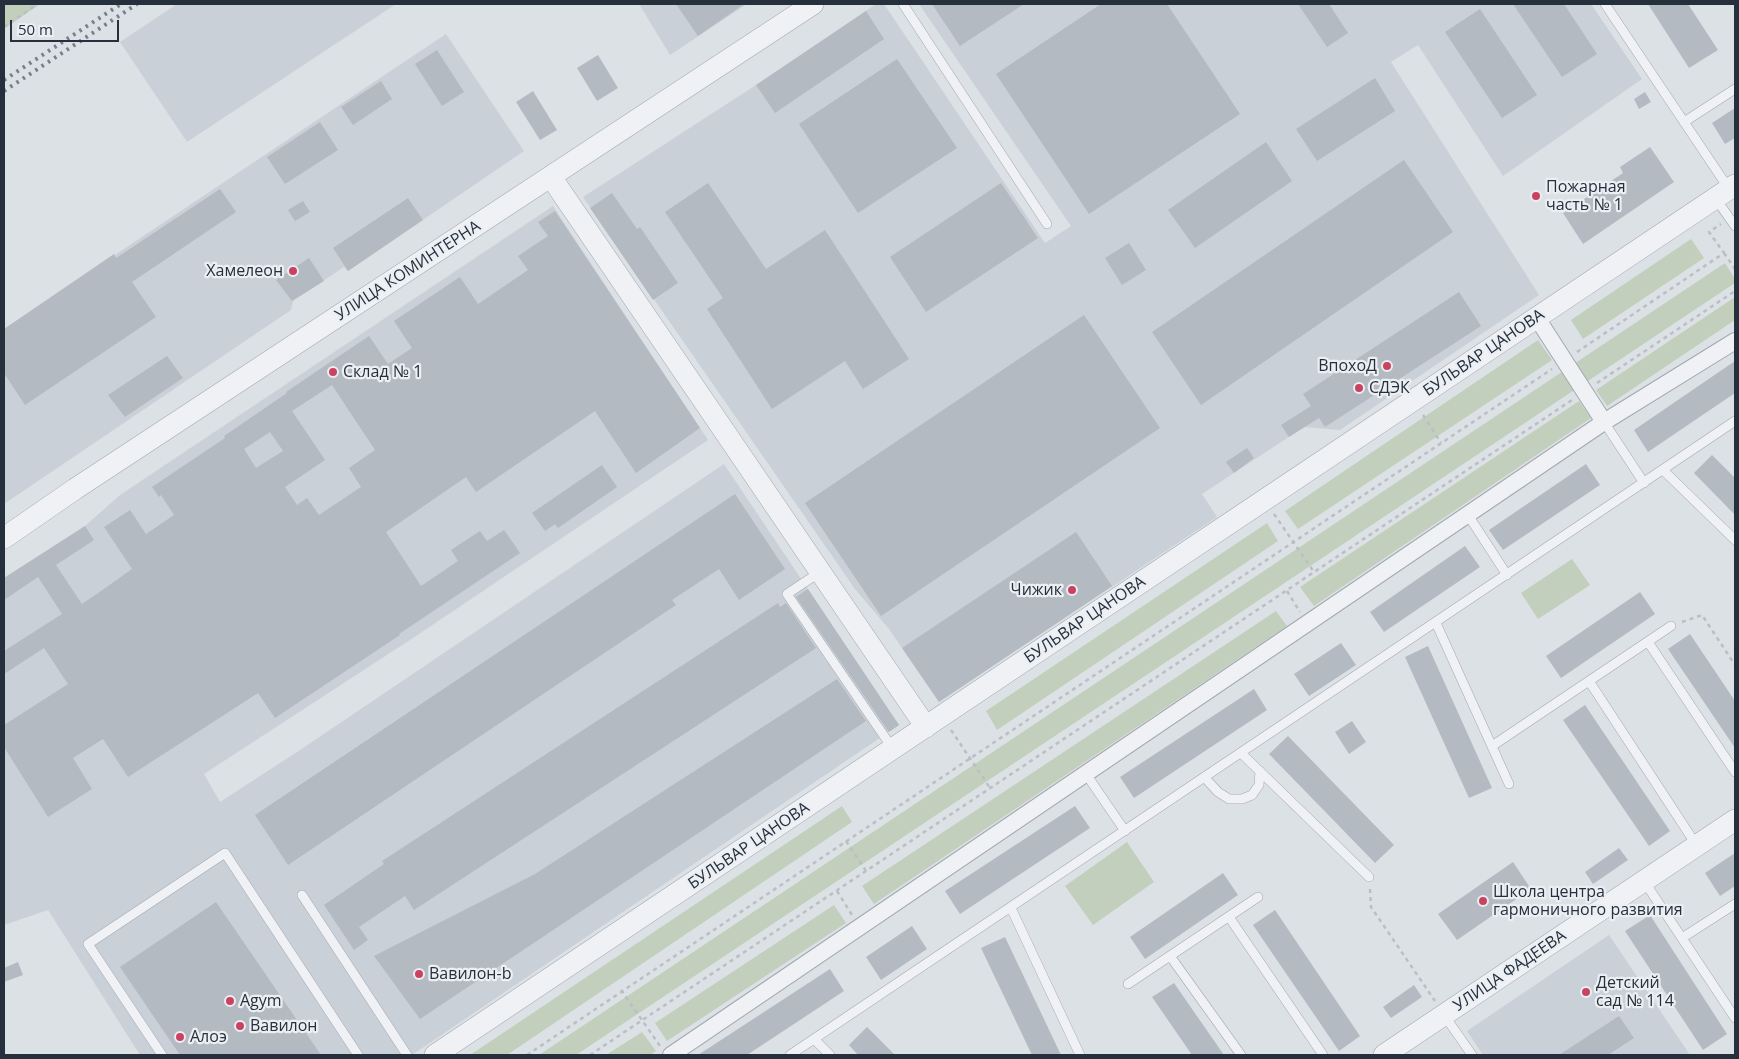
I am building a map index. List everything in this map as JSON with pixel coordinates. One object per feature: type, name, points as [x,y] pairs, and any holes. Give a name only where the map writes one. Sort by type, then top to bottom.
[{"type":"street","name":"УЛИЦА КОМИНТЕРНА","points":[[4,538],[75,489],[813,4]]},
{"type":"street","points":[[551,177],[926,727]]},
{"type":"street","name":"БУЛЬВАР ЦАНОВА","points":[[435,1055],[1727,191]]},
{"type":"street","points":[[1537,318],[1604,422]]},
{"type":"street","points":[[667,1053],[860,927],[1604,422],[1735,341]]},
{"type":"street","name":"УЛИЦА ФАДЕЕВА","points":[[1384,1055],[1735,820]]},
{"type":"lane","points":[[903,4],[1047,224]]},
{"type":"lane","points":[[1605,4],[1684,122],[1727,191],[1735,226]]},
{"type":"lane","points":[[1684,122],[1735,89]]},
{"type":"lane","points":[[790,1055],[1735,421]]},
{"type":"lane","points":[[1604,422],[1644,483]]},
{"type":"lane","points":[[1662,470],[1735,540]]},
{"type":"lane","points":[[1468,515],[1507,575]]},
{"type":"lane","points":[[820,572],[787,594],[893,749]]},
{"type":"lane","points":[[1436,623],[1509,784]]},
{"type":"lane","points":[[1492,746],[1671,626]]},
{"type":"lane","points":[[1648,642],[1735,772]]},
{"type":"lane","points":[[1589,681],[1697,846]]},
{"type":"lane","points":[[1241,753],[1369,877]]},
{"type":"lane","points":[[1205,778],[1218,792],[1229,799],[1242,799],[1252,795],[1259,784],[1260,771]]},
{"type":"lane","points":[[1086,774],[1125,831]]},
{"type":"lane","points":[[162,1055],[88,944],[225,854],[358,1055]]},
{"type":"lane","points":[[1644,881],[1735,1018]]},
{"type":"lane","points":[[302,895],[407,1055]]},
{"type":"lane","points":[[1128,984],[1258,897]]},
{"type":"lane","points":[[1682,938],[1735,904]]},
{"type":"lane","points":[[1011,908],[1080,1055]]},
{"type":"lane","points":[[1229,917],[1323,1055]]},
{"type":"lane","points":[[1170,956],[1241,1055]]},
{"type":"lane","points":[[1444,1015],[1472,1055]]},
{"type":"lane","points":[[814,1039],[830,1055]]},
{"type":"path","points":[[4,27],[38,4]]},
{"type":"path","points":[[1709,232],[1735,269]]},
{"type":"path","points":[[526,1055],[1724,253]]},
{"type":"path","points":[[590,1055],[1735,291]]},
{"type":"path","points":[[1413,401],[1441,443]]},
{"type":"path","points":[[1265,500],[1314,572]]},
{"type":"path","points":[[1286,591],[1308,623]]},
{"type":"path","points":[[1671,626],[1702,616],[1735,665]]},
{"type":"path","points":[[950,728],[990,788]]},
{"type":"path","points":[[846,841],[866,871]]},
{"type":"path","points":[[1369,877],[1372,907],[1444,1015]]},
{"type":"path","points":[[837,891],[860,927]]},
{"type":"path","points":[[622,991],[667,1053]]},
{"type":"shaded area","points":[[177,4],[396,4],[187,142],[120,42]]},
{"type":"shaded area","points":[[639,4],[747,4],[670,55]]},
{"type":"shaded area","points":[[876,4],[884,4],[1045,243],[1071,226],[919,4],[1591,4],[1642,79],[1503,176],[1418,45],[1391,62],[1539,295],[1340,430],[1304,427],[1202,494],[1217,517],[939,702],[889,629],[855,589],[583,197],[756,85]]},
{"type":"shaded area","points":[[446,34],[524,151],[348,271],[344,267],[293,301],[291,310],[4,504],[4,329]]},
{"type":"shaded area","points":[[553,206],[708,440],[413,638],[204,774],[220,802],[724,464],[899,725],[412,1055],[140,1055],[48,910],[4,925],[4,578],[85,526],[120,495]]},
{"type":"shaded area","name":"Детский сад № 114","points":[[1609,935],[1690,1055],[1483,1055],[1467,1031]]},
{"type":"green space","points":[[4,4],[40,4],[4,29]]},
{"type":"green space","points":[[1691,239],[1704,258],[1583,339],[1571,320]]},
{"type":"green space","points":[[1725,263],[1735,279],[1735,283],[576,1055],[539,1055]]},
{"type":"green space","points":[[1735,297],[1735,320],[1607,406],[1596,390]]},
{"type":"green space","points":[[1538,340],[1552,360],[1298,529],[1285,511]]},
{"type":"green space","points":[[1579,401],[1591,418],[1314,606],[1300,587]]},
{"type":"green space","points":[[1267,523],[1278,541],[997,730],[986,711]]},
{"type":"green space","points":[[1572,559],[1590,585],[1538,619],[1521,593]]},
{"type":"green space","points":[[1276,611],[1287,626],[874,904],[862,886]]},
{"type":"green space","points":[[842,806],[852,822],[507,1055],[470,1055]]},
{"type":"green space","points":[[1127,842],[1154,882],[1093,925],[1065,886]]},
{"type":"green space","points":[[834,905],[846,923],[667,1041],[655,1023]]},
{"type":"green space","points":[[642,1032],[656,1051],[650,1055],[606,1055]]},
{"type":"building","points":[[676,4],[744,4],[698,36]]},
{"type":"building","points":[[932,4],[1024,4],[960,46]]},
{"type":"building","points":[[1101,4],[1167,4],[1240,114],[1089,214],[996,74]]},
{"type":"building","points":[[1298,4],[1329,4],[1348,33],[1327,47]]},
{"type":"building","points":[[1513,4],[1564,4],[1597,54],[1562,77]]},
{"type":"building","points":[[1648,4],[1688,4],[1718,50],[1689,68]]},
{"type":"building","points":[[1480,9],[1537,95],[1502,118],[1445,32]]},
{"type":"building","points":[[866,11],[884,39],[775,113],[756,85]]},
{"type":"building","points":[[437,50],[464,92],[442,106],[415,64]]},
{"type":"building","points":[[598,55],[618,88],[597,101],[577,68]]},
{"type":"building","points":[[897,59],[957,148],[858,213],[799,124]]},
{"type":"building","points":[[1375,78],[1395,111],[1317,161],[1296,129]]},
{"type":"building","points":[[381,81],[392,99],[353,125],[341,107]]},
{"type":"building","points":[[533,91],[557,130],[540,140],[516,102]]},
{"type":"building","points":[[1645,92],[1651,102],[1639,109],[1634,99]]},
{"type":"building","points":[[1735,108],[1735,138],[1725,144],[1712,123]]},
{"type":"building","points":[[320,122],[338,150],[285,184],[267,157]]},
{"type":"building","points":[[1266,142],[1292,181],[1195,248],[1168,210]]},
{"type":"building","points":[[1650,147],[1674,182],[1583,244],[1563,213],[1623,173],[1620,167]]},
{"type":"building","points":[[1404,160],[1453,232],[1201,405],[1152,332]]},
{"type":"building","points":[[708,183],[766,269],[825,230],[909,359],[863,389],[845,361],[772,409],[707,309],[723,298],[665,212]]},
{"type":"building","points":[[1001,183],[1038,238],[926,312],[890,257]]},
{"type":"building","points":[[220,189],[236,212],[132,282],[156,317],[25,405],[4,373],[4,329],[114,254],[116,258]]},
{"type":"building","points":[[612,193],[637,229],[640,227],[678,283],[653,300],[590,208]]},
{"type":"building","points":[[408,198],[423,220],[348,271],[333,248]]},
{"type":"building","points":[[303,201],[310,212],[295,221],[288,210]]},
{"type":"building","points":[[555,211],[700,428],[636,473],[595,411],[476,492],[466,477],[386,532],[421,586],[458,561],[451,550],[480,531],[487,541],[504,530],[520,553],[275,718],[258,693],[128,777],[103,739],[73,758],[92,789],[48,817],[4,747],[4,725],[68,684],[44,648],[4,674],[4,651],[62,614],[38,577],[4,600],[4,578],[85,526],[94,540],[56,565],[82,604],[132,569],[104,527],[130,510],[146,534],[174,515],[161,495],[159,497],[152,487],[369,336],[388,364],[412,348],[394,321],[460,277],[478,304],[528,270],[518,256],[548,236],[538,222]],"holes":[[[332,385],[375,450],[349,468],[361,487],[319,515],[307,498],[297,505],[285,487],[325,460],[292,411]],[[270,432],[283,451],[256,468],[244,449]]]},
{"type":"building","points":[[1129,243],[1146,270],[1122,285],[1105,258]]},
{"type":"building","points":[[309,258],[324,281],[292,301],[276,280]]},
{"type":"building","points":[[1459,292],[1481,326],[1325,427],[1319,418],[1289,437],[1281,425],[1311,406],[1303,394]]},
{"type":"building","points":[[1084,315],[1160,428],[881,616],[805,503]]},
{"type":"building","points":[[167,356],[183,378],[125,417],[108,395]]},
{"type":"building","points":[[1735,361],[1735,393],[1648,452],[1634,430]]},
{"type":"building","points":[[1247,448],[1254,458],[1234,473],[1226,462]]},
{"type":"building","points":[[1712,455],[1735,478],[1735,515],[1694,473]]},
{"type":"building","points":[[1586,464],[1600,485],[1503,550],[1489,530]]},
{"type":"building","points":[[602,465],[617,487],[558,528],[555,524],[545,531],[532,513]]},
{"type":"building","points":[[735,494],[785,569],[739,600],[719,569],[672,600],[676,605],[288,865],[255,815]]},
{"type":"building","points":[[1076,532],[1112,586],[939,702],[902,648]]},
{"type":"building","points":[[1465,546],[1480,567],[1384,632],[1370,612]]},
{"type":"building","points":[[808,589],[899,725],[889,732],[796,597]]},
{"type":"building","points":[[1640,592],[1655,614],[1561,678],[1546,656]]},
{"type":"building","points":[[778,603],[780,607],[786,603],[816,648],[414,910],[405,896],[359,927],[368,940],[354,950],[324,905],[384,864],[382,861]]},
{"type":"building","points":[[1690,634],[1735,701],[1735,748],[1668,649]]},
{"type":"building","points":[[1341,643],[1356,665],[1309,696],[1294,674]]},
{"type":"building","points":[[1428,646],[1492,788],[1469,798],[1405,657]]},
{"type":"building","points":[[837,679],[866,721],[420,1019],[374,956],[535,874]]},
{"type":"building","points":[[1254,689],[1267,710],[1134,798],[1120,777]]},
{"type":"building","points":[[1585,705],[1670,831],[1649,846],[1563,720]]},
{"type":"building","points":[[1352,721],[1366,742],[1349,754],[1335,732]]},
{"type":"building","points":[[1288,736],[1394,845],[1375,863],[1269,754]]},
{"type":"building","points":[[1075,806],[1090,828],[960,914],[945,891]]},
{"type":"building","points":[[1619,848],[1628,860],[1593,884],[1585,872]]},
{"type":"building","points":[[1735,853],[1735,886],[1720,896],[1705,873]]},
{"type":"building","points":[[1513,862],[1531,889],[1457,940],[1438,914]]},
{"type":"building","points":[[1223,873],[1238,895],[1145,959],[1130,937]]},
{"type":"building","points":[[216,902],[321,1055],[180,1055],[120,967]]},
{"type":"building","points":[[1275,910],[1360,1036],[1339,1051],[1253,925]]},
{"type":"building","points":[[1650,915],[1727,1034],[1703,1050],[1625,931]]},
{"type":"building","points":[[912,926],[927,949],[881,980],[866,957]]},
{"type":"building","points":[[1005,937],[1061,1055],[1032,1055],[981,948]]},
{"type":"building","points":[[18,962],[23,975],[4,982],[4,968]]},
{"type":"building","points":[[830,969],[844,991],[747,1055],[698,1055]]},
{"type":"building","points":[[1174,983],[1224,1055],[1192,1055],[1152,997]]},
{"type":"building","points":[[1414,985],[1422,997],[1391,1018],[1383,1007]]},
{"type":"building","points":[[1619,1016],[1634,1038],[1608,1055],[1559,1055]]},
{"type":"building","points":[[867,1027],[895,1055],[858,1055],[849,1045]]},
{"type":"railway","points":[[4,80],[121,4]]},
{"type":"railway","points":[[4,91],[137,4]]},
{"type":"place","name":"Пожарная часть № 1","points":[[1536,196]]},
{"type":"place","name":"Хамелеон","points":[[293,271]]},
{"type":"place","name":"ВпохоД","points":[[1387,366]]},
{"type":"place","name":"Склад № 1","points":[[333,372]]},
{"type":"place","name":"СДЭК","points":[[1359,388]]},
{"type":"place","name":"Чижик","points":[[1072,590]]},
{"type":"place","name":"Школа центра гармоничного развития","points":[[1483,901]]},
{"type":"place","name":"Вавилон-b","points":[[419,974]]},
{"type":"place","name":"Детский сад № 114","points":[[1586,992]]},
{"type":"place","name":"Agym","points":[[230,1001]]},
{"type":"place","name":"Вавилон","points":[[240,1026]]},
{"type":"place","name":"Алоэ","points":[[180,1037]]}]
